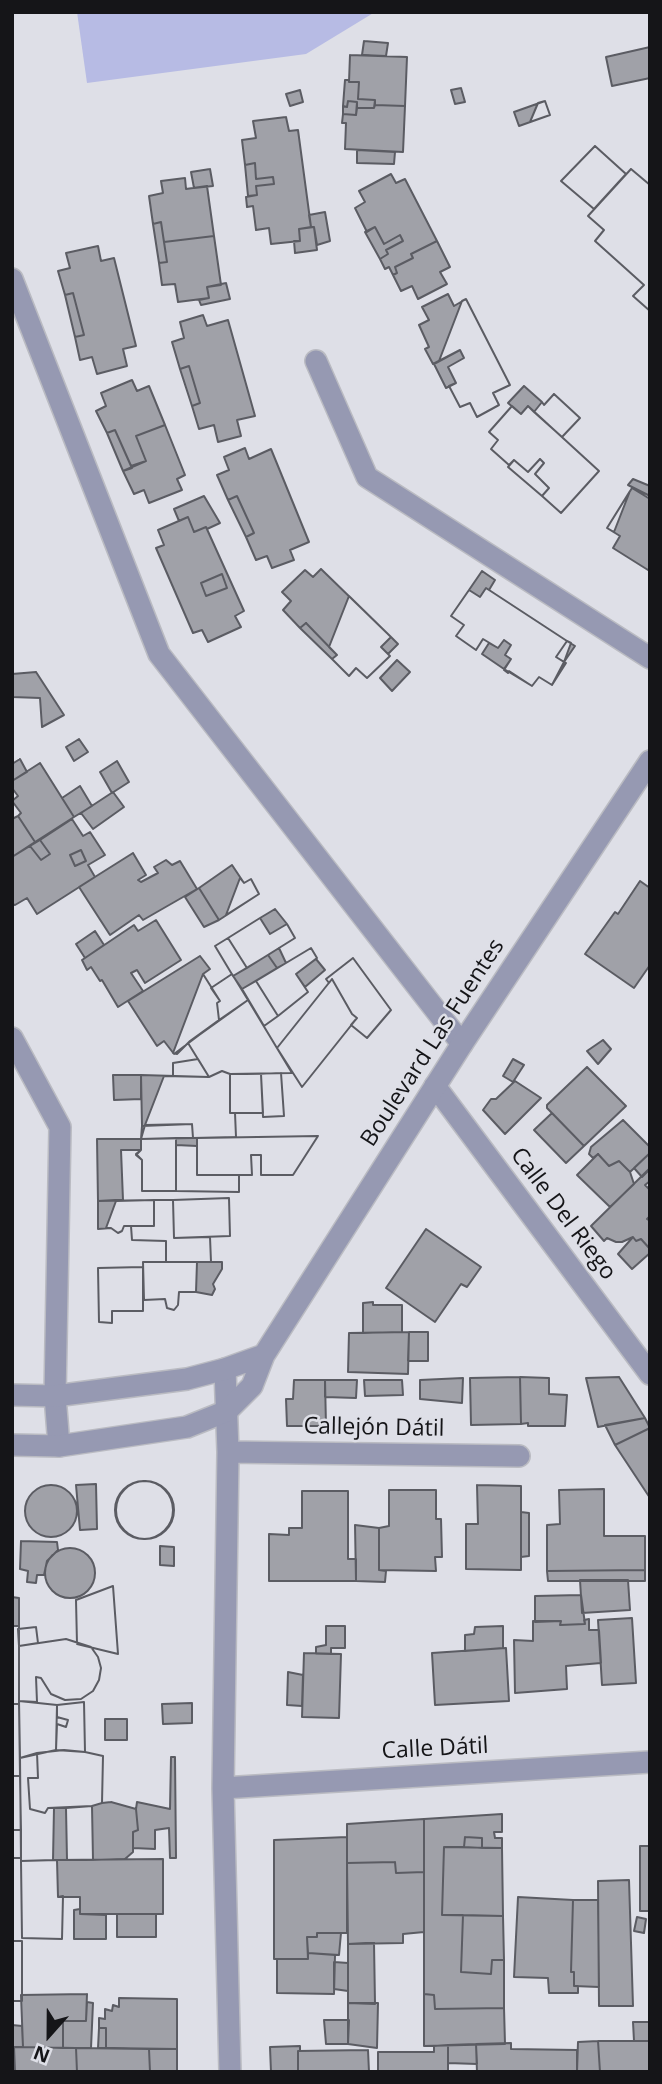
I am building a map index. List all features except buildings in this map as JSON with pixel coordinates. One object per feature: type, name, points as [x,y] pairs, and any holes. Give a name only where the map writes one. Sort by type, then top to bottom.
[{"type":"street","points":[[12,279],[159,654],[462,1044]]},
{"type":"street","points":[[316,361],[366,477],[650,658]]},
{"type":"street","name":"Boulevard Las Fuentes","points":[[12,1446],[59,1446],[187,1427],[227,1412],[252,1386],[264,1355],[435,1086],[649,764]]},
{"type":"street","points":[[12,1038],[60,1127],[55,1396],[59,1446]]},
{"type":"street","name":"Calle Del Riego","points":[[435,1086],[650,1374]]},
{"type":"street","points":[[12,1395],[55,1396],[187,1379],[264,1355]]},
{"type":"street","points":[[225,1369],[228,1452],[223,1788],[230,2072]]},
{"type":"street","name":"Callejón Dátil","points":[[228,1452],[519,1456]]},
{"type":"street","name":"Calle Dátil","points":[[223,1788],[650,1762]]},
{"type":"shaded area","points":[[77,12],[375,12],[306,54],[87,83]]}]
